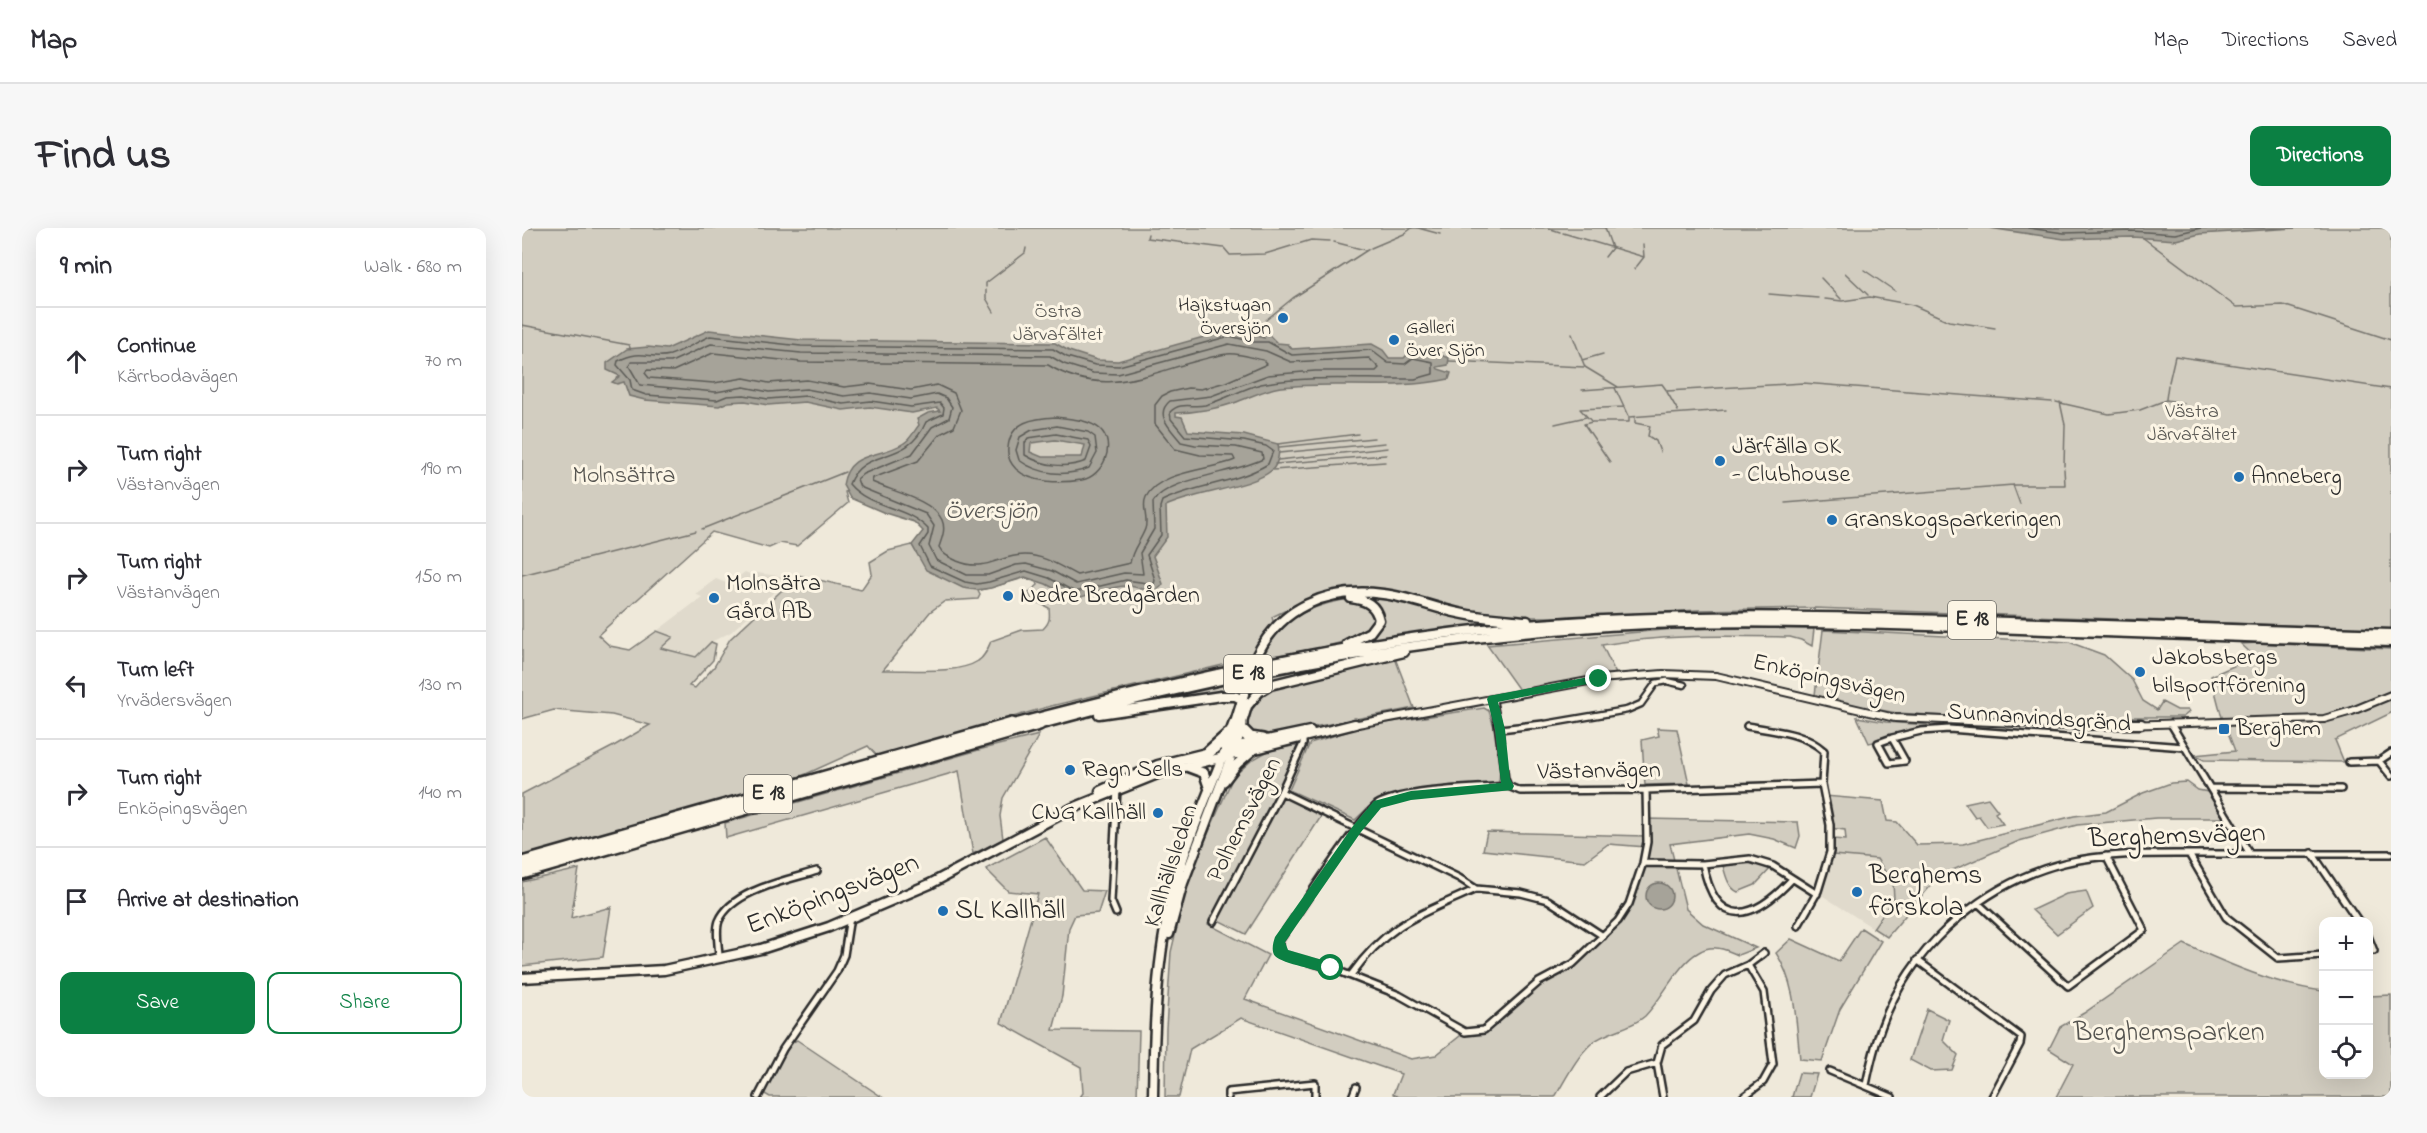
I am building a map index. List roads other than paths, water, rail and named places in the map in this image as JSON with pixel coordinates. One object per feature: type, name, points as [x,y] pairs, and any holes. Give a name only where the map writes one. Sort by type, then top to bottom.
[{"type":"highway","points":[[1326,651],[1362,638],[1376,628],[1379,620],[1374,606],[1359,598],[1340,598],[1304,609],[1278,628],[1258,659],[1266,637],[1290,613],[1314,601],[1344,594],[1385,595],[1461,613],[1554,623]]},
{"type":"highway","name":"E 18","points":[[522,862],[632,834],[1103,700],[1199,676],[1326,651],[1451,633],[1554,623],[1655,617],[1768,615],[2391,634]]},
{"type":"highway","name":"E 18","points":[[522,873],[626,846],[1046,723],[1160,693],[1253,673],[1453,640],[1604,627],[1770,622],[2391,642]]},
{"type":"highway","points":[[1246,703],[1263,688],[1278,682],[1453,640]]},
{"type":"highway","points":[[1229,751],[1246,703],[1251,678]]},
{"type":"highway","points":[[1046,723],[1208,697],[1231,695],[1246,703]]},
{"type":"highway","points":[[1237,729],[1246,736],[1263,740]]},
{"type":"highway","points":[[1209,752],[1237,729]]},
{"type":"street","name":"Enköpingsvägen","points":[[1115,786],[1263,740],[1630,675],[1693,674],[1744,681],[1835,706],[1895,718],[2090,726],[2324,719],[2352,711],[2391,695]]},
{"type":"street","points":[[1500,729],[1522,728],[1627,711],[1641,704],[1656,683],[1667,681],[1684,685]]},
{"type":"street","points":[[1492,699],[1500,729],[1505,779],[1508,786]]},
{"type":"street","points":[[2169,723],[2250,854]]},
{"type":"street","points":[[1747,726],[1787,734],[1818,744],[1824,751],[1822,784],[1830,827],[1830,853],[1817,894],[1808,914],[1798,926]]},
{"type":"street","name":"Sunnanvindsgränd","points":[[1892,738],[1913,731],[1949,729],[2184,747]]},
{"type":"street","name":"Enköpingsvägen","points":[[522,978],[664,970],[798,938],[969,865],[1158,765],[1209,752],[1255,748],[1303,734]]},
{"type":"street","name":"Polhemsvägen","points":[[1213,922],[1281,792],[1303,744],[1303,734]]},
{"type":"street","points":[[1892,738],[1905,761],[1888,763],[1878,743],[1892,738]]},
{"type":"street","name":"Kallhällsleden","points":[[1219,788],[1237,764],[1255,748]]},
{"type":"street","name":"Kallhällsleden","points":[[1163,957],[1183,883],[1219,788],[1229,751]]},
{"type":"street","name":"Kallhällsleden","points":[[1153,1097],[1155,1030],[1168,914],[1210,790],[1229,751]]},
{"type":"street","points":[[2349,762],[2379,761],[2391,753]]},
{"type":"street","points":[[2379,761],[2391,776]]},
{"type":"street","name":"Kallhällsleden","points":[[1181,766],[1195,768],[1204,773],[1210,790]]},
{"type":"street","name":"Västanvägen","points":[[1351,975],[1284,955],[1279,951],[1279,941],[1357,829],[1378,804],[1411,795],[1508,786],[1520,791],[1646,790],[1822,784]]},
{"type":"street","points":[[1115,786],[1118,802],[1111,901],[1116,913]]},
{"type":"street","points":[[2210,788],[2341,789]]},
{"type":"street","points":[[1603,936],[1548,900],[1521,893],[1476,889],[1424,910],[1379,939],[1351,975],[1399,995],[1465,1032],[1475,1033],[1484,1030],[1539,982],[1574,964],[1603,936],[1618,921],[1629,903],[1644,863],[1647,842],[1646,790]]},
{"type":"street","points":[[1281,792],[1459,878],[1476,889]]},
{"type":"street","name":"Berghemsvägen","points":[[1866,1085],[1869,1060],[1880,1027],[1892,998],[1917,960],[1947,927],[1994,892],[2023,878],[2061,864],[2129,854],[2391,854]]},
{"type":"street","points":[[2190,854],[2226,917],[2278,958],[2319,955]]},
{"type":"street","points":[[2312,854],[2356,917]]},
{"type":"street","points":[[1979,904],[2068,986],[2144,930],[2106,856]]},
{"type":"street","points":[[1644,863],[1703,864],[1750,859],[1765,862],[1817,894]]},
{"type":"street","points":[[1703,864],[1711,894],[1719,904],[1737,912],[1756,911],[1766,905],[1792,879]]},
{"type":"street","points":[[719,958],[719,922],[729,905],[747,895],[817,871]]},
{"type":"street","points":[[758,1097],[783,1050],[837,971],[844,955],[850,917]]},
{"type":"street","points":[[1664,1097],[1657,1063],[1665,1041],[1694,1021],[1711,991],[1725,975],[1748,965],[1764,953]]},
{"type":"street","points":[[1917,960],[2021,1036],[2020,1044],[1992,1097]]},
{"type":"street","points":[[1743,1097],[1763,1083],[1773,1064],[1764,992],[1748,965]]},
{"type":"street","points":[[1600,1097],[1626,1072],[1657,1063]]},
{"type":"street","points":[[1830,1071],[1892,1097]]},
{"type":"street","points":[[1228,1097],[1228,1092],[1315,1083],[1315,1097]]},
{"type":"street","points":[[1352,1097],[1356,1087]]},
{"type":"water","points":[[1989,228],[2296,228],[2200,234],[2176,240],[2132,237],[2064,239]]},
{"type":"water","name":"Översjön","points":[[1232,329],[1264,338],[1262,334],[1268,334],[1277,343],[1288,344],[1292,349],[1372,344],[1383,350],[1389,358],[1404,358],[1410,352],[1437,354],[1449,358],[1448,365],[1437,367],[1438,369],[1451,373],[1449,379],[1428,383],[1303,385],[1275,388],[1219,407],[1176,413],[1176,416],[1182,417],[1188,431],[1244,435],[1278,444],[1279,454],[1276,465],[1263,476],[1251,481],[1166,506],[1167,537],[1153,556],[1163,584],[1160,588],[1147,590],[1120,586],[1074,599],[1046,584],[1025,577],[991,588],[977,590],[963,588],[926,570],[912,545],[923,531],[914,522],[850,498],[843,485],[846,474],[852,466],[867,456],[895,448],[906,442],[919,425],[917,419],[928,413],[940,411],[937,408],[912,413],[870,407],[843,410],[805,402],[768,405],[745,401],[728,402],[719,406],[645,400],[629,396],[624,382],[617,384],[612,382],[620,376],[607,370],[607,363],[627,349],[648,347],[667,349],[709,330],[801,340],[1055,343],[1069,351],[1097,360],[1118,361]],"holes":[[[1055,440],[1085,445],[1082,457],[1042,457],[1030,452],[1031,443]]]},
{"type":"water","points":[[1659,883],[1668,887],[1672,896],[1668,905],[1659,909],[1650,905],[1646,896],[1650,887]]},
{"type":"waterway","points":[[1371,248],[1404,234],[1412,228]]},
{"type":"waterway","points":[[1418,228],[1440,234]]},
{"type":"waterway","points":[[1548,228],[1560,232]]},
{"type":"waterway","points":[[1605,228],[1612,247]]},
{"type":"waterway","points":[[1563,233],[1612,247]]},
{"type":"waterway","points":[[1148,234],[1147,238],[1224,248],[1230,255],[1265,254],[1311,240],[1330,241]]},
{"type":"waterway","points":[[2142,237],[2236,307],[2283,305],[2391,340]]},
{"type":"waterway","points":[[1334,242],[1365,250]]},
{"type":"waterway","points":[[1643,245],[1644,257]]},
{"type":"waterway","points":[[1605,257],[1612,247]]},
{"type":"waterway","points":[[1612,247],[1644,257]]},
{"type":"waterway","points":[[986,287],[986,283],[1025,253],[1026,248]]},
{"type":"waterway","points":[[1266,320],[1293,298],[1369,249]]},
{"type":"waterway","points":[[1637,266],[1644,257]]},
{"type":"waterway","points":[[1864,270],[1895,291]]},
{"type":"waterway","points":[[1845,273],[1868,295]]},
{"type":"waterway","points":[[1821,278],[1841,299]]},
{"type":"waterway","points":[[986,290],[986,298],[994,312]]},
{"type":"waterway","points":[[1769,294],[1818,298]]},
{"type":"waterway","points":[[1825,299],[1842,301],[1870,297],[1913,305],[1949,321],[1995,328]]},
{"type":"waterway","points":[[522,325],[629,345],[630,348]]},
{"type":"waterway","points":[[1572,334],[1582,360]]},
{"type":"waterway","points":[[1582,360],[1603,354]]},
{"type":"waterway","points":[[2169,382],[2175,356],[2391,389]]},
{"type":"waterway","points":[[1582,360],[1585,367]]},
{"type":"waterway","points":[[1449,361],[1585,367]]},
{"type":"waterway","points":[[1585,367],[1618,387]]},
{"type":"waterway","points":[[1582,390],[1662,384],[1667,391],[1803,383],[2052,402]]},
{"type":"waterway","points":[[2166,399],[2168,385]]},
{"type":"waterway","points":[[1615,388],[1624,407]]},
{"type":"waterway","points":[[1667,392],[1678,411]]},
{"type":"waterway","points":[[2060,403],[2109,414],[2140,410],[2166,400],[2184,403]]},
{"type":"waterway","points":[[2056,402],[2060,403]]},
{"type":"waterway","points":[[2060,403],[2065,425],[2064,466]]},
{"type":"waterway","points":[[1592,422],[1580,409],[1624,407]]},
{"type":"waterway","points":[[1624,407],[1628,416]]},
{"type":"waterway","points":[[1592,422],[1629,422],[1629,417],[1726,410]]},
{"type":"waterway","points":[[1555,424],[1586,417]]},
{"type":"waterway","points":[[1635,417],[1635,423],[1650,426],[1648,436],[1656,441],[1660,452]]},
{"type":"waterway","points":[[1592,422],[1584,424],[1610,462]]},
{"type":"waterway","points":[[1278,444],[1358,434]]},
{"type":"waterway","points":[[1279,447],[1374,438]]},
{"type":"waterway","points":[[1279,453],[1385,443]]},
{"type":"waterway","points":[[1278,460],[1388,448]]},
{"type":"waterway","points":[[1275,464],[1386,455]]},
{"type":"waterway","points":[[1273,470],[1385,462]]},
{"type":"waterway","points":[[2013,485],[2065,485],[2064,469]]},
{"type":"waterway","points":[[702,529],[845,472]]},
{"type":"waterway","points":[[1785,503],[2013,485]]},
{"type":"waterway","points":[[2013,485],[2020,504]]},
{"type":"waterway","points":[[522,575],[696,531]]},
{"type":"place","name":"Hajkstugan Översjön","points":[[1283,318]]},
{"type":"place","name":"Galleri Över Sjön","points":[[1394,340]]},
{"type":"place","name":"Järfälla OK - Clubhouse","points":[[1720,461]]},
{"type":"place","name":"Anneberg","points":[[2239,477]]},
{"type":"place","name":"Granskogsparkeringen","points":[[1832,520]]},
{"type":"place","name":"Nedre Bredgården","points":[[1008,596]]},
{"type":"place","name":"Molnsätra Gård AB","points":[[714,598]]},
{"type":"place","name":"Jakobsbergs bilsportförening","points":[[2140,672]]},
{"type":"place","name":"Berghem","points":[[2224,729]]},
{"type":"place","name":"Ragn Sells","points":[[1070,770]]},
{"type":"place","name":"CNG Kallhäll","points":[[1158,813]]},
{"type":"place","name":"Berghems förskola","points":[[1857,892]]},
{"type":"place","name":"SL Kallhäll","points":[[943,911]]},
{"type":"park label","name":"Östra Järvafältet","points":[[1058,324]]},
{"type":"park label","name":"Västra Järvafältet","points":[[2192,424]]},
{"type":"park label","name":"Molnsättra","points":[[624,476]]},
{"type":"park label","name":"Berghemsparken","points":[[2169,1033]]}]
